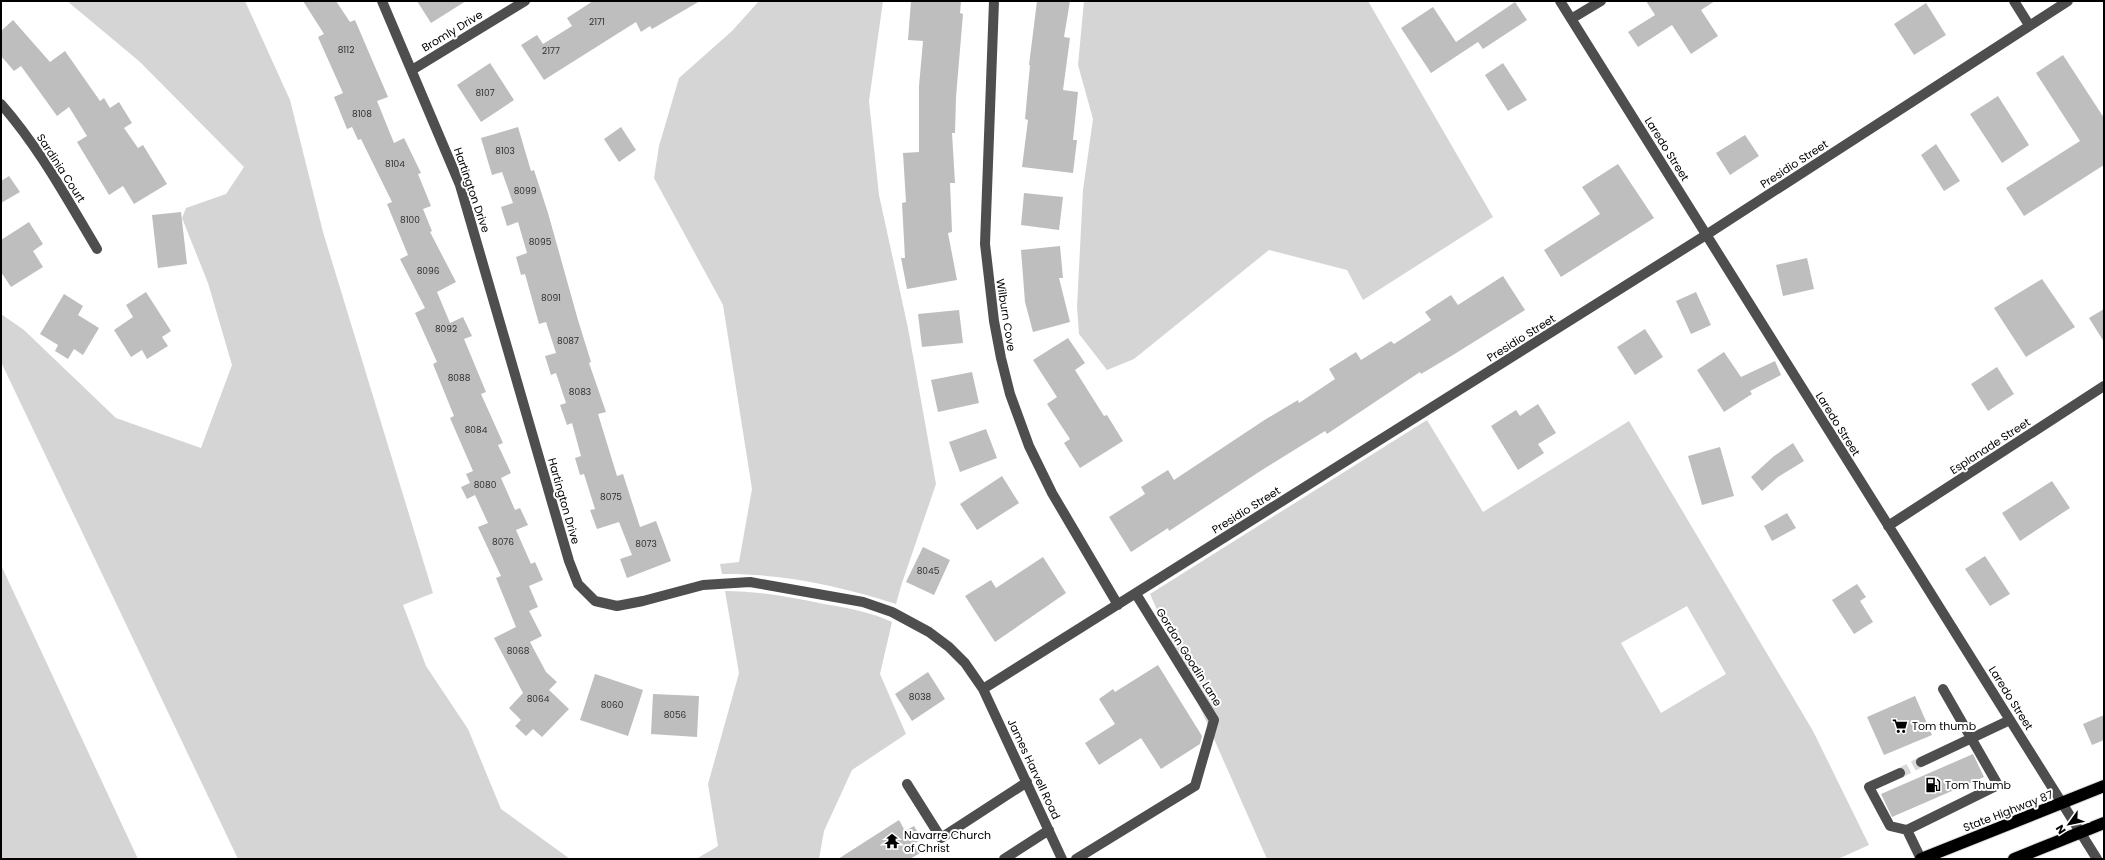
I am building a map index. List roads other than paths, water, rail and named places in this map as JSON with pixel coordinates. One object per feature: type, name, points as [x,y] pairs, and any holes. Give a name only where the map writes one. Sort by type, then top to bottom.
[{"type":"highway","name":"State Highway 87","points":[[1921,859],[2063,804],[2104,786]]},
{"type":"highway","points":[[2014,859],[2080,832],[2104,824]]},
{"type":"street","name":"Hartington Drive","points":[[382,1],[460,185],[569,561],[578,584],[595,601],[617,606],[644,601],[703,585],[742,582],[781,587],[862,602],[892,612],[929,632],[949,647],[965,663],[983,689]]},
{"type":"street","name":"Bromly Drive","points":[[412,70],[525,1]]},
{"type":"street","name":"Wilburn Cove","points":[[994,1],[985,244],[994,321],[1001,358],[1010,394],[1029,446],[1052,493],[1118,605]]},
{"type":"street","name":"Laredo Street","points":[[1560,1],[2097,859]]},
{"type":"street","points":[[1571,19],[1601,1]]},
{"type":"street","points":[[2014,1],[2029,25]]},
{"type":"street","name":"Presidio Street","points":[[983,689],[1706,235],[2068,1]]},
{"type":"street","name":"Sardinia Court","points":[[1,104],[14,118],[48,167],[97,249]]},
{"type":"street","name":"Esplanade Street","points":[[1888,526],[2104,386]]},
{"type":"street","name":"Gordon Goodin Lane","points":[[1076,859],[1195,786],[1214,720],[1136,594]]},
{"type":"street","points":[[1900,773],[1869,787],[1890,826],[1907,830],[1998,785],[1943,688]]},
{"type":"street","name":"James Harvell Road","points":[[983,689],[1062,859]]},
{"type":"street","points":[[1921,762],[2010,720]]},
{"type":"street","points":[[907,784],[941,838],[1027,782]]},
{"type":"street","points":[[1004,859],[1049,830]]},
{"type":"street","points":[[1907,830],[1921,859]]},
{"type":"tunnel","points":[[1900,773],[1921,762]]},
{"type":"place","name":"Tom thumb","points":[[1900,726]]},
{"type":"place","name":"Tom Thumb","points":[[1933,785]]},
{"type":"place","name":"Navarre Church of Christ","points":[[892,841]]}]
